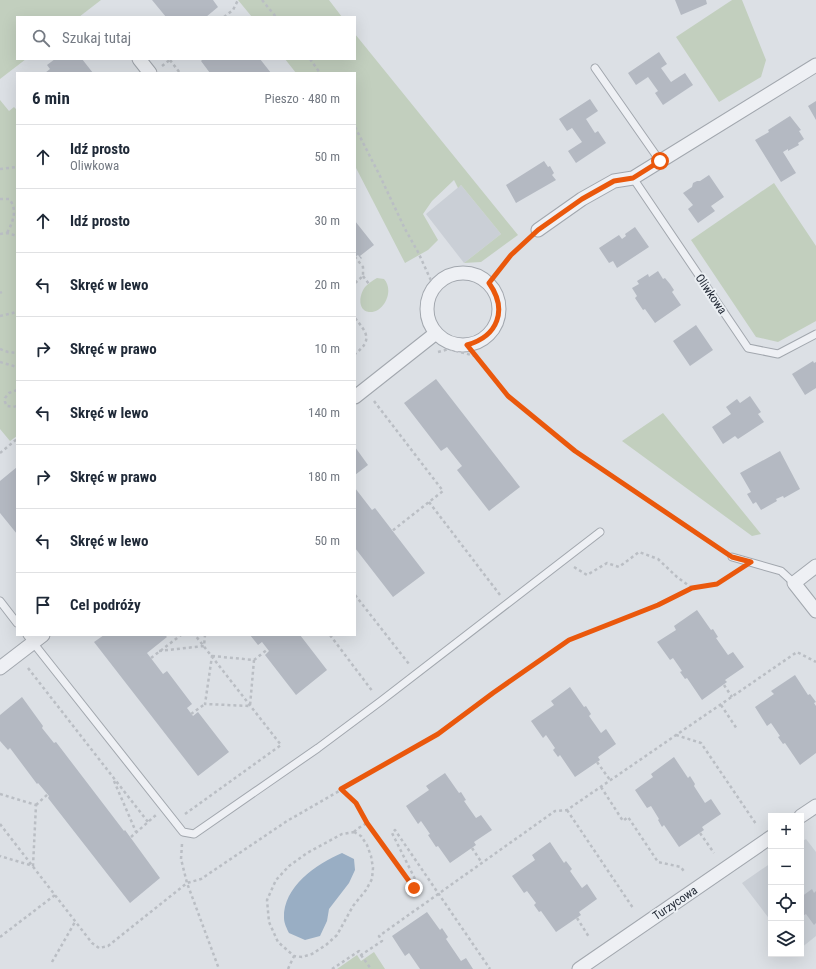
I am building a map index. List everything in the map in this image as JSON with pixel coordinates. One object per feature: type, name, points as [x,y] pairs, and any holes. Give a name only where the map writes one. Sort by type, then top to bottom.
[{"type":"street","points":[[140,60],[149,72]]},
{"type":"street","points":[[538,230],[582,199],[614,181],[633,178],[816,65]]},
{"type":"street","points":[[467,272],[479,276],[489,283],[496,293],[499,304],[499,316],[495,326],[488,336],[478,342],[467,345],[455,344],[444,340],[436,333],[429,322],[426,310],[428,298],[434,287],[443,278],[454,273],[467,272]]},
{"type":"street","points":[[356,396],[436,333]]},
{"type":"street","points":[[816,566],[794,583],[816,611]]},
{"type":"street","points":[[0,668],[30,639],[40,636]]},
{"type":"street","points":[[804,814],[816,806]]},
{"type":"street","name":"Turzycowa","points":[[579,969],[768,839]]},
{"type":"lane","points":[[596,68],[660,161]]},
{"type":"lane","name":"Oliwkowa","points":[[633,178],[748,348],[778,354],[816,334]]},
{"type":"lane","points":[[30,639],[183,832],[194,834],[318,748],[417,674],[600,532]]},
{"type":"lane","points":[[732,557],[781,571],[794,583]]},
{"type":"lane","points":[[0,601],[16,621]]},
{"type":"path","points":[[225,16],[233,10],[238,0]]},
{"type":"path","points":[[262,0],[275,16]]},
{"type":"path","points":[[170,60],[179,72]]},
{"type":"path","points":[[311,60],[319,72]]},
{"type":"path","points":[[356,129],[434,287]]},
{"type":"path","points":[[0,170],[16,167]]},
{"type":"path","points":[[0,199],[8,199],[14,204],[12,225],[7,233]]},
{"type":"path","points":[[489,283],[511,255],[538,230]]},
{"type":"path","points":[[0,234],[7,233],[16,236]]},
{"type":"path","points":[[356,258],[364,267],[363,276],[356,282]]},
{"type":"path","points":[[363,276],[369,284]]},
{"type":"path","points":[[0,316],[16,311]]},
{"type":"path","points":[[356,319],[365,330],[367,339],[364,347],[356,353]]},
{"type":"path","points":[[467,345],[508,396],[575,451],[732,557]]},
{"type":"path","points":[[0,349],[16,353]]},
{"type":"path","points":[[437,352],[449,349],[475,356]]},
{"type":"path","points":[[0,362],[16,366]]},
{"type":"path","points":[[16,390],[9,393],[5,398],[7,406],[16,406]]},
{"type":"path","points":[[372,400],[443,491],[392,531]]},
{"type":"path","points":[[0,453],[16,440]]},
{"type":"path","points":[[429,502],[507,605]]},
{"type":"path","points":[[564,561],[587,575],[607,563],[619,567],[639,552],[658,559],[677,578],[692,588]]},
{"type":"path","points":[[0,824],[92,942],[99,948],[108,946],[187,883],[201,879],[287,821],[438,734],[493,693],[569,640],[658,605],[692,588],[717,584],[751,562]]},
{"type":"path","points":[[356,596],[417,674]]},
{"type":"path","points":[[150,658],[180,636]]},
{"type":"path","points":[[174,821],[281,745],[197,636]]},
{"type":"path","points":[[204,646],[205,636]]},
{"type":"path","points":[[331,636],[381,701]]},
{"type":"path","points":[[159,651],[204,646]]},
{"type":"path","points":[[212,656],[254,660],[268,649]]},
{"type":"path","points":[[361,955],[382,940],[379,936],[555,811],[567,810],[797,652],[816,662]]},
{"type":"path","points":[[205,704],[212,656]]},
{"type":"path","points":[[250,706],[254,660]]},
{"type":"path","points":[[28,668],[148,822]]},
{"type":"path","points":[[724,685],[732,697]]},
{"type":"path","points":[[192,714],[205,704],[250,706]]},
{"type":"path","points":[[721,704],[737,729]]},
{"type":"path","points":[[676,735],[701,743],[756,824]]},
{"type":"path","points":[[597,762],[610,780]]},
{"type":"path","points":[[112,777],[136,832]]},
{"type":"path","points":[[600,787],[622,821],[628,817],[658,862],[681,867],[685,873]]},
{"type":"path","points":[[341,789],[356,803],[367,823],[414,888],[418,885],[392,833],[396,830],[490,969]]},
{"type":"path","points":[[0,794],[36,804]]},
{"type":"path","points":[[33,866],[36,804],[48,794]]},
{"type":"path","points":[[131,836],[165,809]]},
{"type":"path","points":[[567,810],[633,908]]},
{"type":"path","points":[[354,832],[361,836],[367,845],[373,868],[372,879],[366,890],[353,906],[337,935],[326,945],[312,954],[302,957],[294,956],[278,942],[268,922],[267,900],[276,880],[289,866],[307,853],[342,834],[354,832],[367,823]]},
{"type":"path","points":[[183,832],[181,859],[187,883],[219,969]]},
{"type":"path","points":[[700,833],[714,853]]},
{"type":"path","points":[[472,848],[482,863]]},
{"type":"path","points":[[0,856],[33,866]]},
{"type":"path","points":[[0,937],[55,894]]},
{"type":"path","points":[[576,918],[589,937]]},
{"type":"path","points":[[52,962],[75,922]]},
{"type":"path","points":[[332,969],[359,951],[371,969]]},
{"type":"path","points":[[288,969],[294,956]]},
{"type":"shaded area","points":[[461,185],[501,234],[464,263],[426,214]]},
{"type":"shaded area","points":[[806,839],[816,852],[816,936],[804,946],[804,849],[804,840]]},
{"type":"shaded area","points":[[768,865],[768,917],[742,883]]},
{"type":"green space","points":[[0,0],[101,0],[80,16],[16,16],[16,60],[25,60],[0,79]]},
{"type":"green space","points":[[238,0],[329,0],[341,16],[251,16]]},
{"type":"green space","points":[[732,0],[742,0],[766,60],[761,77],[719,102],[676,37]]},
{"type":"green space","points":[[356,35],[518,235],[481,262],[464,263],[501,234],[461,185],[458,188],[454,180],[432,201],[423,214],[438,240],[428,250],[405,263],[356,168],[356,72],[295,72],[286,60],[356,60]]},
{"type":"green space","points":[[0,100],[9,111],[14,107],[16,109],[16,437],[10,441],[0,429]]},
{"type":"green space","points":[[774,183],[816,246],[816,321],[778,342],[756,337],[691,240]]},
{"type":"green space","points":[[377,278],[384,279],[387,284],[388,295],[386,301],[383,306],[374,312],[365,311],[362,308],[360,300],[362,292],[366,286]]},
{"type":"green space","points":[[663,413],[761,534],[752,536],[622,441]]},
{"type":"green space","points":[[374,952],[385,969],[337,969],[357,955],[361,961]]},
{"type":"water","points":[[342,853],[354,859],[355,870],[349,883],[329,909],[327,921],[320,936],[305,940],[289,933],[284,920],[285,907],[289,896],[295,887],[312,870]]},
{"type":"building","points":[[152,0],[213,0],[218,7],[207,16],[165,16]]},
{"type":"building","points":[[675,0],[706,0],[707,4],[681,15]]},
{"type":"building","points":[[659,52],[667,64],[661,68],[671,82],[685,73],[693,85],[663,105],[655,93],[658,91],[648,77],[636,85],[628,73]]},
{"type":"building","points":[[54,60],[83,60],[92,72],[46,72],[50,69],[47,65]]},
{"type":"building","points":[[261,60],[270,72],[209,72],[201,61]]},
{"type":"building","points":[[590,99],[598,111],[586,119],[595,133],[598,131],[606,143],[576,163],[568,151],[582,142],[572,128],[567,131],[559,119]]},
{"type":"building","points":[[816,101],[816,120],[808,106]]},
{"type":"building","points":[[790,116],[801,130],[799,131],[804,139],[798,143],[799,145],[783,152],[796,173],[781,182],[755,140],[769,132],[768,130]]},
{"type":"building","points":[[544,161],[548,167],[550,166],[554,173],[552,175],[556,180],[516,203],[506,185]]},
{"type":"building","points":[[709,175],[724,197],[711,206],[715,211],[698,223],[688,209],[693,205],[683,193],[692,187],[693,183],[700,181]]},
{"type":"building","points":[[356,222],[374,245],[360,256],[362,258],[361,259],[358,255],[356,256]]},
{"type":"building","points":[[635,227],[649,247],[617,268],[613,261],[609,263],[599,248],[619,235],[622,239],[626,236],[625,234]]},
{"type":"building","points":[[658,271],[663,279],[665,278],[670,284],[674,290],[672,292],[681,305],[655,323],[645,309],[643,310],[635,298],[637,296],[632,288],[639,284],[637,281],[648,274],[649,277]]},
{"type":"building","points":[[696,325],[713,350],[690,366],[673,341]]},
{"type":"building","points":[[813,361],[814,363],[816,362],[816,388],[805,395],[792,374]]},
{"type":"building","points":[[436,379],[520,487],[489,511],[457,470],[462,466],[447,447],[441,451],[404,403]]},
{"type":"building","points":[[750,396],[761,412],[758,414],[764,422],[738,439],[735,436],[723,444],[712,427],[731,414],[726,407],[737,399],[740,403]]},
{"type":"building","points":[[356,448],[368,465],[356,474]]},
{"type":"building","points":[[780,451],[800,489],[784,498],[783,496],[776,499],[777,501],[761,510],[756,502],[753,504],[747,494],[751,492],[740,473]]},
{"type":"building","points":[[16,468],[16,533],[0,513],[0,481]]},
{"type":"building","points":[[356,489],[372,510],[375,508],[425,573],[393,597],[356,549]]},
{"type":"building","points":[[697,610],[711,630],[713,629],[718,637],[716,638],[728,655],[733,652],[744,667],[725,680],[727,682],[702,700],[687,678],[685,679],[680,672],[682,671],[673,658],[670,660],[657,642],[676,630],[674,626]]},
{"type":"building","points":[[103,636],[166,636],[167,637],[147,653],[163,674],[167,671],[192,704],[187,708],[193,716],[198,712],[229,752],[198,776],[94,642]]},
{"type":"building","points":[[251,636],[301,636],[327,670],[296,695],[265,655],[269,651],[262,642],[258,645]]},
{"type":"building","points":[[795,675],[808,695],[810,694],[816,702],[814,703],[816,706],[816,753],[800,765],[785,743],[783,744],[778,737],[780,736],[771,723],[767,726],[755,707],[774,694],[771,691]]},
{"type":"building","points":[[570,687],[584,707],[586,706],[591,714],[589,716],[601,733],[606,729],[616,744],[598,757],[600,760],[575,777],[560,755],[558,757],[553,750],[555,748],[546,735],[543,738],[531,721],[554,705],[551,701]]},
{"type":"building","points":[[22,697],[43,726],[42,728],[54,743],[56,742],[124,831],[125,830],[160,878],[130,903],[48,798],[49,796],[38,783],[37,784],[10,748],[8,750],[0,741],[0,715]]},
{"type":"building","points":[[674,757],[688,778],[690,776],[695,784],[694,786],[705,803],[711,799],[721,814],[702,827],[704,830],[679,847],[664,825],[662,827],[651,806],[647,808],[635,790],[653,777],[651,774]]},
{"type":"building","points":[[445,773],[459,793],[461,792],[466,800],[464,801],[476,818],[481,815],[492,830],[474,842],[476,845],[450,863],[438,846],[436,847],[428,835],[430,834],[421,821],[418,824],[406,806],[429,790],[426,786]]},
{"type":"building","points":[[550,842],[564,863],[566,861],[572,869],[570,871],[582,888],[587,884],[597,899],[579,912],[581,915],[556,932],[541,911],[539,912],[534,905],[536,903],[527,891],[524,893],[512,876],[535,860],[532,855]]},
{"type":"building","points":[[812,889],[814,893],[816,891],[816,923],[814,925],[806,914],[804,915],[804,895]]},
{"type":"building","points":[[427,912],[440,930],[442,928],[448,937],[446,939],[461,961],[466,958],[473,969],[420,969],[409,953],[405,956],[392,936]]},
{"type":"route","points":[[414,888],[367,823],[356,803],[341,789],[438,734],[493,693],[569,640],[658,605],[692,588],[717,584],[751,562],[732,557],[575,451],[508,396],[467,345],[478,342],[488,336],[495,326],[499,316],[499,304],[496,293],[489,283],[511,255],[538,230],[582,199],[614,181],[633,178],[660,161]]}]
